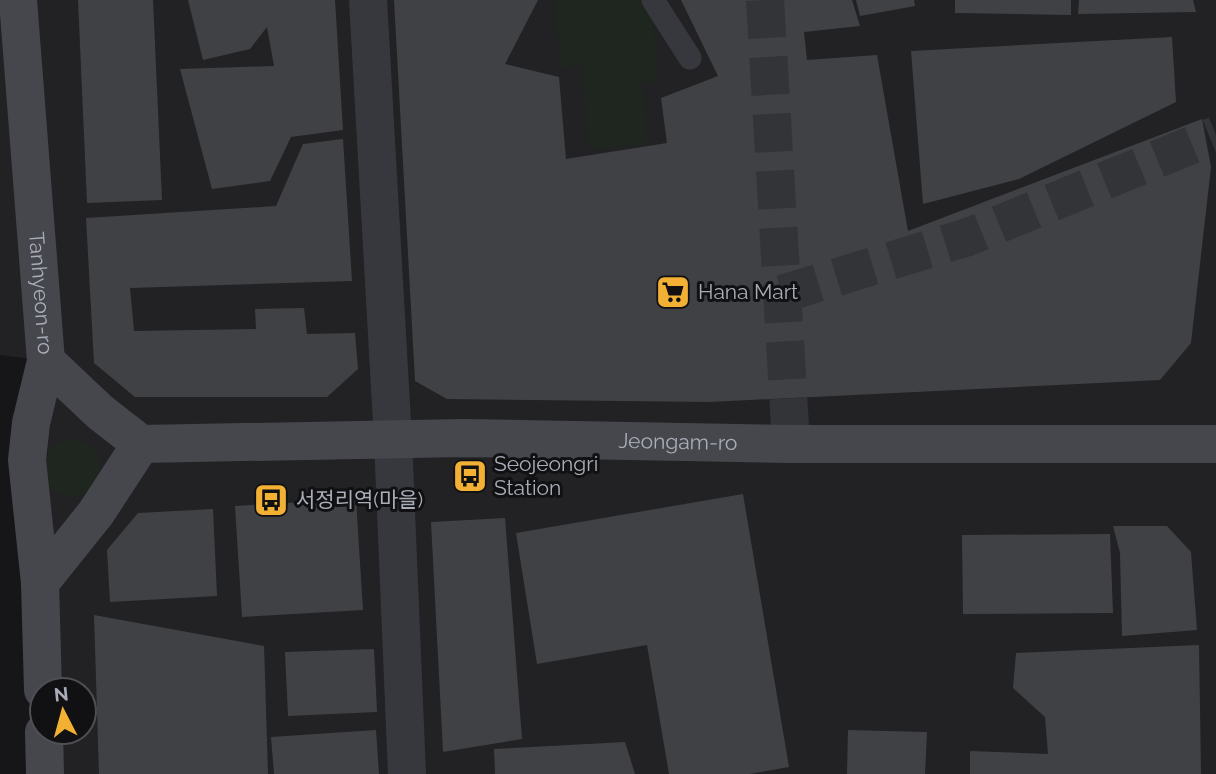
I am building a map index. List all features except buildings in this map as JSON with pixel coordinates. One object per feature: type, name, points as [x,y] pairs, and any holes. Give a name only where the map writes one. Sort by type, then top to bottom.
[{"type":"street","name":"Tanhyeon-ro","points":[[19,0],[46,361],[31,423],[27,460],[40,583],[43,676]]},
{"type":"street","points":[[368,0],[393,440],[407,774]]},
{"type":"street","points":[[40,583],[96,513],[141,444],[100,412],[46,361]]},
{"type":"street","name":"Jeongam-ro","points":[[141,444],[464,438],[791,444],[1216,444]]},
{"type":"street","points":[[30,506],[62,515],[96,513]]},
{"type":"street","points":[[44,746],[45,774]]},
{"type":"lane","points":[[653,0],[690,58]]},
{"type":"shaded area","points":[[0,0],[1216,0],[1216,774],[52,774],[52,746],[98,746],[98,676],[51,676],[46,361],[0,355]]},
{"type":"shaded area","points":[[555,0],[652,1],[658,82],[642,83],[648,145],[589,149],[582,66],[560,68]]},
{"type":"shaded area","points":[[66,440],[78,440],[88,444],[96,452],[100,468],[96,484],[88,492],[78,496],[66,496],[56,492],[48,484],[44,474],[44,462],[48,452],[56,444]]},
{"type":"tunnel","points":[[765,0],[791,444]]},
{"type":"tunnel","points":[[782,294],[968,237],[1216,135]]},
{"type":"place","name":"Hana Mart","points":[[673,292]]},
{"type":"place","name":"Seojeongri Station","points":[[470,476]]},
{"type":"place","name":"서정리역(마을)","points":[[271,500]]}]
